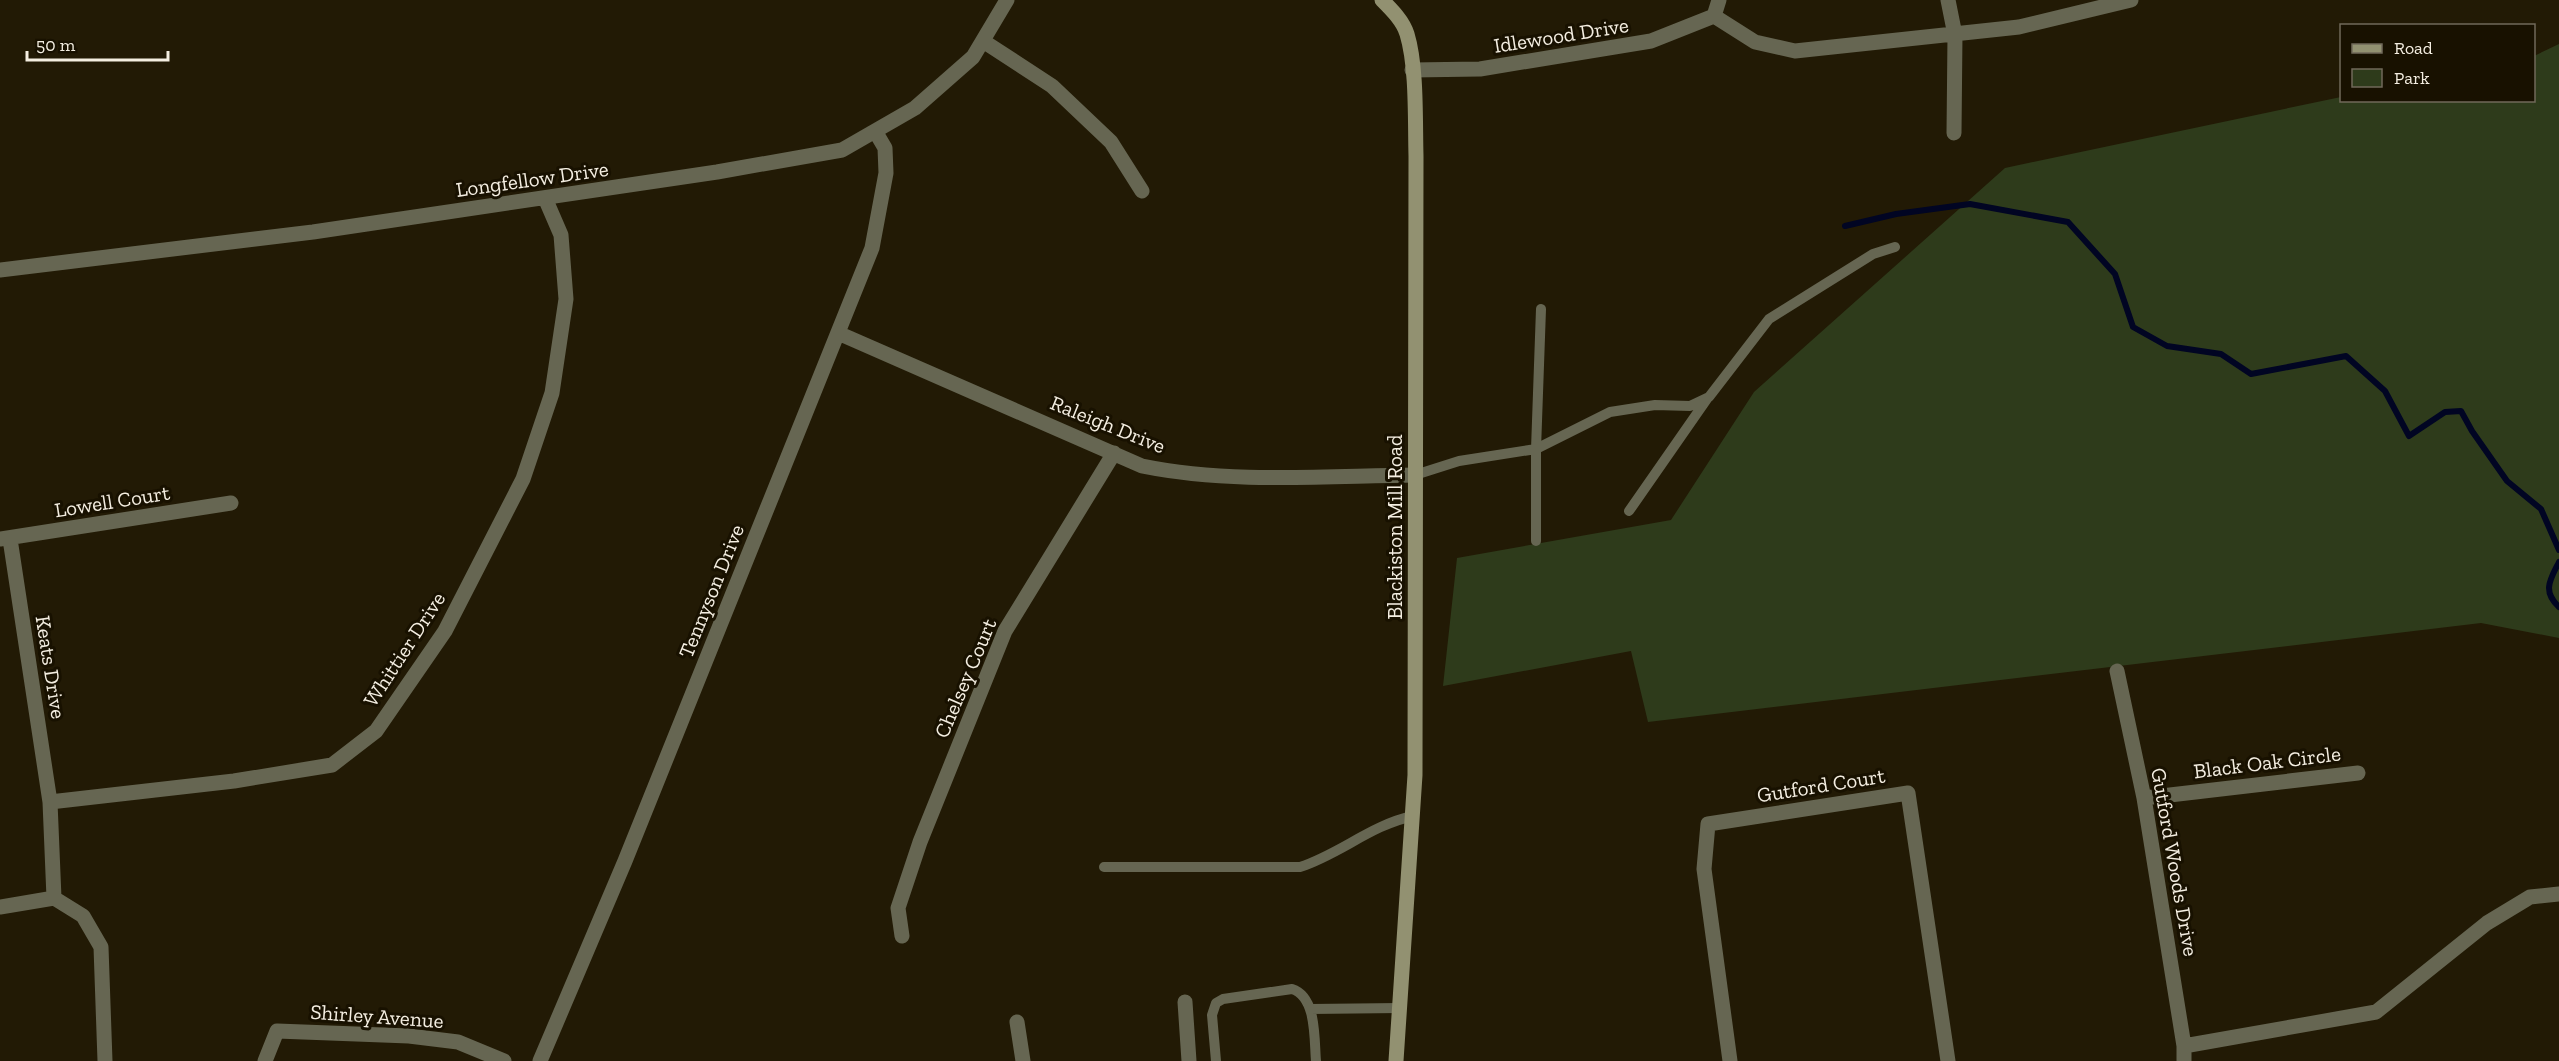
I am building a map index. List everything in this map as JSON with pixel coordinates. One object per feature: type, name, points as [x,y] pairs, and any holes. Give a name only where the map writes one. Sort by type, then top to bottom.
[{"type":"main road","name":"Blackiston Mill Road","points":[[1382,0],[1396,15],[1406,33],[1412,70],[1416,156],[1415,756],[1396,1061]]},
{"type":"street","name":"Longfellow Drive","points":[[0,270],[314,232],[717,172],[842,150],[915,108],[973,57],[1007,0]]},
{"type":"street","points":[[1719,0],[1714,16],[1755,42],[1795,51],[2019,27],[2131,0]]},
{"type":"street","points":[[1948,0],[1955,35],[1954,133]]},
{"type":"street","name":"Idlewood Drive","points":[[1412,70],[1480,69],[1651,41],[1714,16]]},
{"type":"street","points":[[983,41],[1052,86],[1111,142],[1142,190]]},
{"type":"street","name":"Tennyson Drive","points":[[540,1061],[625,861],[873,248],[885,173],[885,148],[875,131]]},
{"type":"street","name":"Whittier Drive","points":[[50,802],[234,782],[332,765],[376,731],[445,631],[523,479],[552,393],[566,299],[561,235],[545,198]]},
{"type":"street","name":"Raleigh Drive","points":[[838,333],[1142,466],[1179,473],[1250,477],[1415,475]]},
{"type":"street","name":"Chelsey Court","points":[[902,936],[898,908],[920,842],[1005,631],[1114,453]]},
{"type":"street","name":"Lowell Court","points":[[5,539],[231,503]]},
{"type":"street","name":"Keats Drive","points":[[5,539],[50,802],[54,898]]},
{"type":"street","name":"Gutford Woods Drive","points":[[2117,671],[2144,798],[2184,1053]]},
{"type":"street","name":"Black Oak Circle","points":[[2144,798],[2358,773]]},
{"type":"street","name":"Gutford Court","points":[[1730,1061],[1704,869],[1708,824],[1908,793],[1948,1061]]},
{"type":"street","points":[[2184,1053],[2376,1012],[2487,923],[2530,897],[2559,894]]},
{"type":"street","points":[[0,907],[54,898],[83,916],[101,947],[105,1061]]},
{"type":"street","points":[[1185,1002],[1189,1061]]},
{"type":"street","points":[[1017,1022],[1023,1061]]},
{"type":"street","name":"Shirley Avenue","points":[[265,1061],[277,1031],[419,1037],[458,1042],[504,1061]]},
{"type":"lane","points":[[1629,511],[1708,397],[1769,319],[1873,254],[1895,247]]},
{"type":"lane","points":[[1536,541],[1536,449],[1541,309]]},
{"type":"lane","points":[[1415,475],[1459,461],[1536,449],[1610,412],[1655,405],[1690,406],[1708,397]]},
{"type":"lane","points":[[1104,867],[1300,867],[1319,861],[1380,826],[1413,816]]},
{"type":"lane","points":[[1216,1061],[1212,1015],[1216,1003],[1223,999],[1292,989],[1300,992],[1306,998],[1310,1009],[1316,1061]]},
{"type":"lane","points":[[1310,1009],[1401,1008]]},
{"type":"green space","points":[[2559,44],[2559,638],[2481,623],[1648,722],[1631,651],[1443,686],[1457,558],[1671,520],[1754,392],[2005,168],[2340,97],[2340,102],[2535,102],[2535,56]]},
{"type":"waterway","points":[[1845,226],[1896,214],[1970,204],[2068,222],[2115,274],[2133,327],[2167,346],[2221,354],[2251,374],[2346,356],[2385,391],[2409,436],[2445,412],[2461,411],[2507,481],[2541,509],[2559,550]]},
{"type":"waterway","points":[[2559,562],[2549,585],[2551,596],[2559,607]]}]
